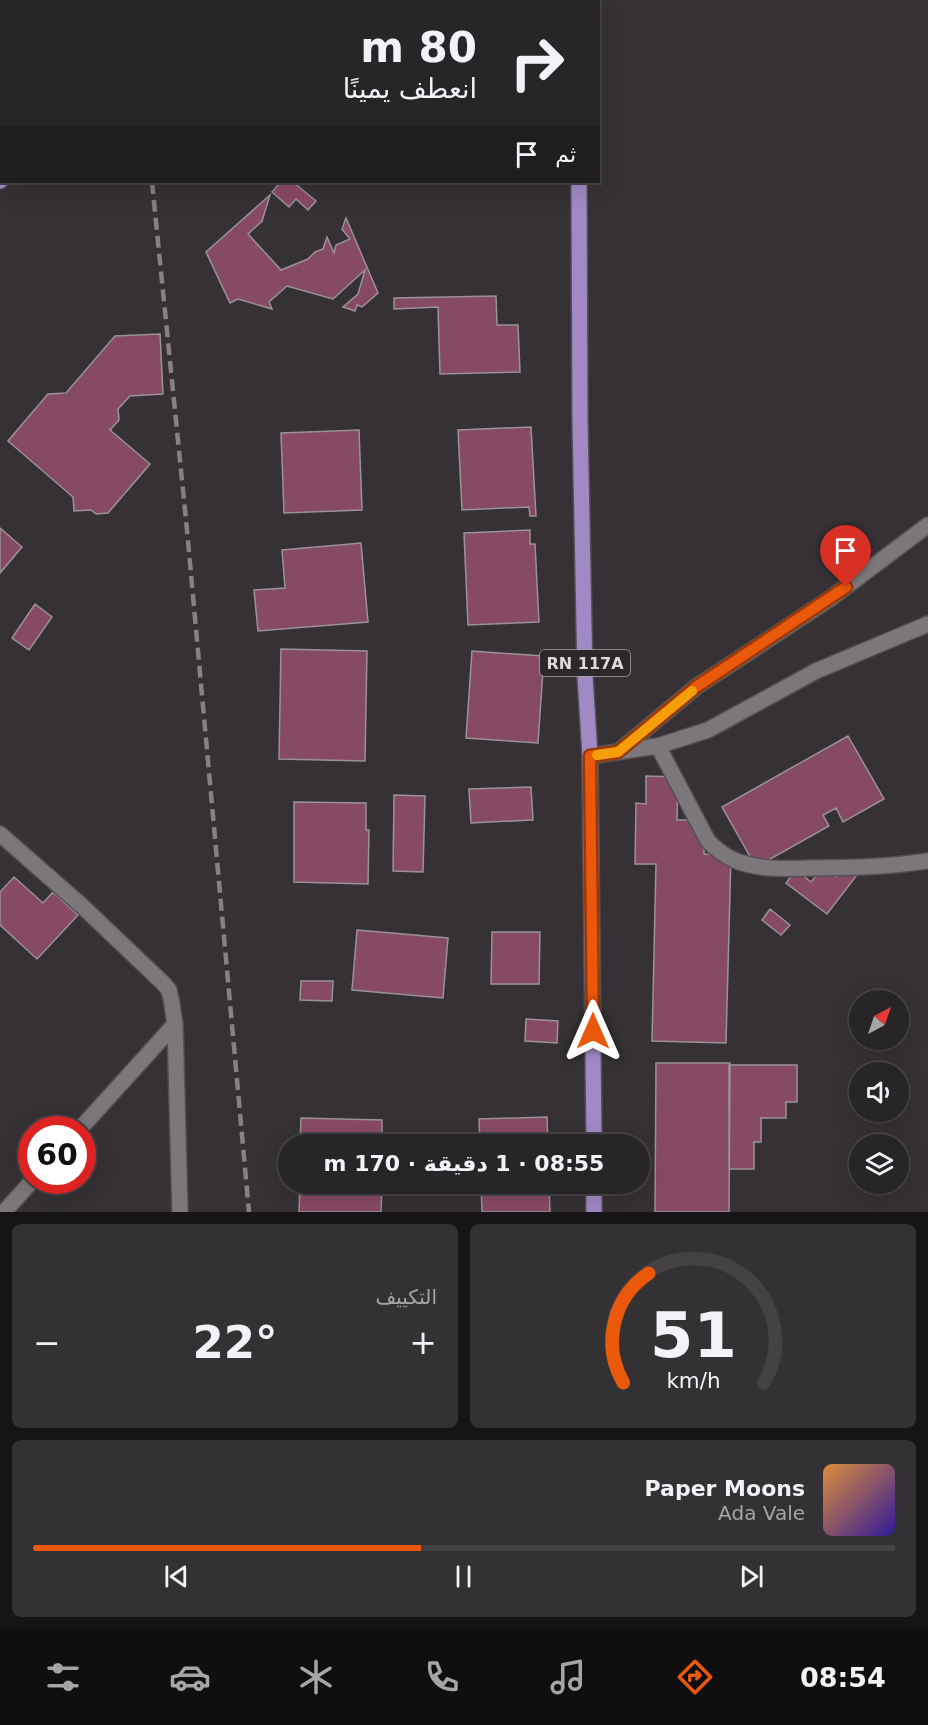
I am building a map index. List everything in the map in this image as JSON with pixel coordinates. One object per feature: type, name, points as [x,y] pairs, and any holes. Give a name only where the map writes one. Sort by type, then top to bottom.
[{"type":"main road","name":"RN 117A","points":[[579,183],[580,444],[585,676],[590,756],[594,1134]]},
{"type":"main road","points":[[594,1194],[594,1212]]},
{"type":"street","points":[[618,752],[696,687],[831,598],[928,525]]},
{"type":"street","points":[[590,756],[658,746],[708,730],[816,671],[928,624]]},
{"type":"street","points":[[658,746],[708,841],[717,852],[735,860],[777,869],[904,865],[928,861]]},
{"type":"street","points":[[0,834],[81,905],[169,990],[175,1023],[180,1212]]},
{"type":"street","points":[[92,1116],[175,1023]]},
{"type":"street","points":[[4,1212],[20,1194]]},
{"type":"building","points":[[280,183],[294,183],[316,201],[308,210],[296,199],[289,207],[272,192]]},
{"type":"building","points":[[270,195],[262,221],[248,234],[281,270],[308,259],[315,252],[323,249],[327,237],[334,253],[336,245],[350,239],[342,229],[346,218],[378,293],[362,307],[357,305],[355,311],[343,307],[358,294],[365,270],[333,299],[287,286],[269,302],[272,309],[238,299],[230,303],[206,252]]},
{"type":"building","points":[[496,296],[497,325],[518,325],[520,372],[440,374],[438,307],[394,309],[394,298]]},
{"type":"building","points":[[160,334],[163,394],[130,396],[118,409],[119,420],[110,430],[150,464],[108,513],[96,514],[91,510],[74,511],[73,497],[8,441],[48,394],[66,393],[115,336]]},
{"type":"building","points":[[531,427],[536,516],[530,516],[529,507],[462,510],[458,430]]},
{"type":"building","points":[[359,430],[362,510],[284,513],[281,433]]},
{"type":"building","points":[[0,528],[22,547],[0,573]]},
{"type":"building","points":[[530,530],[530,544],[535,544],[539,622],[468,625],[464,533]]},
{"type":"building","points":[[361,543],[368,622],[258,631],[254,590],[285,588],[282,550]]},
{"type":"building","points":[[35,604],[52,617],[29,650],[12,638]]},
{"type":"building","points":[[281,649],[367,651],[365,761],[279,759]]},
{"type":"building","points":[[472,651],[544,656],[538,743],[466,738]]},
{"type":"building","points":[[848,736],[884,799],[843,822],[836,808],[823,815],[829,826],[756,867],[722,807]]},
{"type":"building","points":[[646,776],[678,777],[677,820],[705,820],[704,854],[731,855],[726,1043],[652,1041],[656,864],[635,864],[636,803],[646,804]]},
{"type":"building","points":[[531,787],[533,820],[471,823],[469,789]]},
{"type":"building","points":[[394,795],[425,796],[423,872],[393,871]]},
{"type":"building","points":[[294,802],[366,803],[366,830],[369,830],[368,884],[294,882]]},
{"type":"building","points":[[844,865],[857,875],[827,914],[786,883],[796,870],[811,882],[823,867],[836,877]]},
{"type":"building","points":[[14,877],[43,903],[53,892],[78,915],[37,959],[0,925],[0,892]]},
{"type":"building","points":[[770,909],[790,925],[781,935],[762,920]]},
{"type":"building","points":[[357,930],[448,938],[443,998],[352,990]]},
{"type":"building","points":[[492,932],[540,932],[539,984],[491,984]]},
{"type":"building","points":[[301,981],[333,981],[332,1001],[300,1000]]},
{"type":"building","points":[[526,1019],[558,1021],[557,1043],[525,1041]]},
{"type":"building","points":[[656,1063],[730,1063],[729,1212],[655,1212]]},
{"type":"building","points":[[729,1065],[797,1065],[797,1102],[786,1102],[786,1118],[761,1118],[761,1142],[754,1142],[754,1169],[729,1169]]},
{"type":"building","points":[[547,1117],[548,1134],[480,1134],[479,1119]]},
{"type":"building","points":[[301,1118],[382,1120],[382,1134],[300,1134]]},
{"type":"building","points":[[300,1194],[382,1194],[381,1212],[299,1212]]},
{"type":"building","points":[[481,1194],[549,1194],[550,1212],[482,1212]]},
{"type":"railway","points":[[152,183],[187,530],[249,1212]]},
{"type":"slow traffic","points":[[597,755],[618,752],[692,691]]},
{"type":"route","points":[[593,1031],[590,756],[618,752],[696,687],[846,587]]}]
